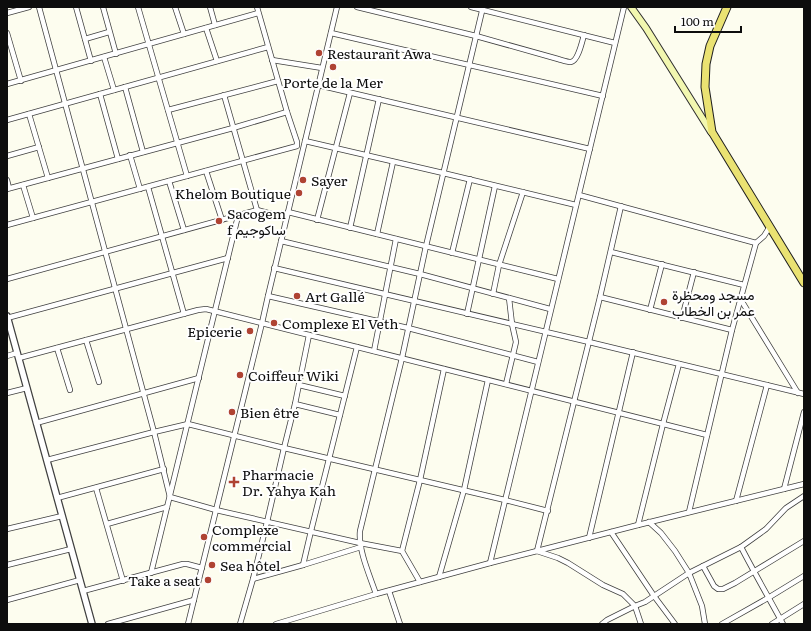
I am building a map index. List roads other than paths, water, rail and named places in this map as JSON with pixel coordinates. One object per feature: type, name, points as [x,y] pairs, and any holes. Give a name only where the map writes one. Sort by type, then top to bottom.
[{"type":"main road","points":[[631,7],[712,132],[804,283]]},
{"type":"main road","points":[[712,132],[705,86],[706,64],[710,46],[727,7]]},
{"type":"street","points":[[7,13],[29,7]]},
{"type":"street","points":[[39,7],[144,393],[170,497]]},
{"type":"street","points":[[76,7],[91,61]]},
{"type":"street","points":[[103,7],[116,54]]},
{"type":"street","points":[[138,7],[187,176]]},
{"type":"street","points":[[175,7],[184,34]]},
{"type":"street","points":[[210,7],[216,25]]},
{"type":"street","points":[[7,225],[297,146],[257,7]]},
{"type":"street","points":[[188,624],[262,323],[337,7]]},
{"type":"street","points":[[357,7],[476,36],[571,62],[577,58],[584,36]]},
{"type":"street","points":[[471,7],[482,8],[615,43]]},
{"type":"street","points":[[490,563],[624,7]]},
{"type":"street","points":[[376,594],[360,545],[360,531],[402,358],[426,246],[482,8]]},
{"type":"street","points":[[7,84],[258,13]]},
{"type":"street","points":[[206,28],[217,61]]},
{"type":"street","points":[[85,39],[110,32]]},
{"type":"street","points":[[7,33],[9,47],[20,81]]},
{"type":"street","points":[[331,33],[603,96]]},
{"type":"street","points":[[7,120],[268,47]]},
{"type":"street","points":[[104,57],[114,90]]},
{"type":"street","points":[[272,60],[322,68]]},
{"type":"street","points":[[168,110],[278,81]]},
{"type":"street","points":[[318,85],[590,149]]},
{"type":"street","points":[[125,87],[143,152]]},
{"type":"street","points":[[318,220],[350,93]]},
{"type":"street","points":[[100,94],[118,159]]},
{"type":"street","points":[[224,95],[257,210]]},
{"type":"street","points":[[350,228],[379,99]]},
{"type":"street","points":[[7,180],[8,188],[22,185],[287,112]]},
{"type":"street","points":[[29,114],[48,178]]},
{"type":"street","points":[[305,141],[576,205]]},
{"type":"street","points":[[7,156],[39,147]]},
{"type":"street","points":[[130,155],[140,189]]},
{"type":"street","points":[[377,234],[393,162]]},
{"type":"street","points":[[206,171],[222,220]]},
{"type":"street","points":[[452,253],[470,180]]},
{"type":"street","points":[[169,182],[184,230]]},
{"type":"street","points":[[22,185],[33,218]]},
{"type":"street","points":[[467,314],[495,186]]},
{"type":"street","points":[[148,187],[184,314]]},
{"type":"street","points":[[493,294],[499,265],[523,192]]},
{"type":"street","points":[[579,194],[756,243]]},
{"type":"street","points":[[537,551],[575,402],[621,206]]},
{"type":"street","points":[[7,279],[257,210],[286,218]]},
{"type":"street","points":[[288,212],[558,279]]},
{"type":"street","points":[[151,573],[238,216]]},
{"type":"street","points":[[689,512],[744,285],[756,243],[770,228]]},
{"type":"street","points":[[374,351],[396,239]]},
{"type":"street","points":[[281,241],[420,274],[550,309]]},
{"type":"street","points":[[610,252],[744,285]]},
{"type":"street","points":[[92,624],[7,317],[228,258]]},
{"type":"street","points":[[650,310],[662,264]]},
{"type":"street","points":[[274,268],[633,352],[804,394]]},
{"type":"street","points":[[682,318],[694,272]]},
{"type":"street","points":[[268,296],[408,328],[538,362]]},
{"type":"street","points":[[600,297],[732,330]]},
{"type":"street","points":[[506,384],[516,342],[509,298]]},
{"type":"street","points":[[741,300],[798,393]]},
{"type":"street","points":[[7,356],[18,356],[57,348],[206,309],[707,435]]},
{"type":"street","points":[[240,624],[267,522],[295,404],[309,335]]},
{"type":"street","points":[[86,340],[99,382]]},
{"type":"street","points":[[304,565],[311,531],[357,347]]},
{"type":"street","points":[[57,348],[70,390]]},
{"type":"street","points":[[589,538],[633,352]]},
{"type":"street","points":[[638,525],[662,424],[679,364]]},
{"type":"street","points":[[420,582],[402,551],[420,480],[444,369]]},
{"type":"street","points":[[36,422],[199,378]]},
{"type":"street","points":[[439,577],[464,490],[488,380]]},
{"type":"street","points":[[298,385],[345,396]]},
{"type":"street","points":[[736,501],[767,385]]},
{"type":"street","points":[[7,393],[27,388]]},
{"type":"street","points":[[295,404],[340,415]]},
{"type":"street","points":[[784,489],[804,412]]},
{"type":"street","points":[[47,460],[188,424],[548,511]]},
{"type":"street","points":[[57,498],[164,470]]},
{"type":"street","points":[[276,624],[292,622],[376,594],[490,563],[689,512],[784,489],[804,486]]},
{"type":"street","points":[[96,488],[122,581]]},
{"type":"street","points":[[602,624],[607,620],[645,602],[689,573],[741,548],[766,529],[786,508],[804,496]]},
{"type":"street","points":[[170,497],[216,510],[311,531],[360,545],[402,551]]},
{"type":"street","points":[[107,524],[168,507]]},
{"type":"street","points":[[7,529],[62,516]]},
{"type":"street","points":[[649,522],[662,533],[676,551],[689,573],[702,606],[705,624]]},
{"type":"street","points":[[611,532],[654,596],[675,624]]},
{"type":"street","points":[[703,566],[714,586],[718,589],[724,589],[804,541]]},
{"type":"street","points":[[253,579],[304,565],[360,545]]},
{"type":"street","points":[[741,548],[783,624]]},
{"type":"street","points":[[7,565],[71,549]]},
{"type":"street","points":[[537,551],[558,558],[603,585],[623,594],[635,606],[641,624]]},
{"type":"street","points":[[83,591],[183,564],[202,568]]},
{"type":"street","points":[[722,624],[804,576]]},
{"type":"street","points":[[7,600],[80,580]]},
{"type":"street","points":[[389,591],[400,624]]},
{"type":"street","points":[[108,624],[194,600]]},
{"type":"street","points":[[772,624],[804,604]]},
{"type":"place","name":"Restaurant Awa","points":[[319,53]]},
{"type":"place","name":"Porte de la Mer","points":[[333,67]]},
{"type":"place","name":"Sayer","points":[[303,180]]},
{"type":"place","name":"Khelom Boutique","points":[[299,193]]},
{"type":"place","name":"Sacogem f ساكوجيم","points":[[219,221]]},
{"type":"place","name":"Art Gallé","points":[[297,296]]},
{"type":"place","name":"مسجد ومحظرة عمر بن الخطاب","points":[[664,302]]},
{"type":"place","name":"Complexe El Veth","points":[[274,323]]},
{"type":"place","name":"Epicerie","points":[[250,331]]},
{"type":"place","name":"Coiffeur Wiki","points":[[240,375]]},
{"type":"place","name":"Bien être","points":[[232,412]]},
{"type":"place","name":"Pharmacie Dr. Yahya Kah","points":[[234,482]]},
{"type":"place","name":"Complexe commercial","points":[[204,537]]},
{"type":"place","name":"Sea hôtel","points":[[212,565]]},
{"type":"place","name":"Take a seat","points":[[208,580]]}]
